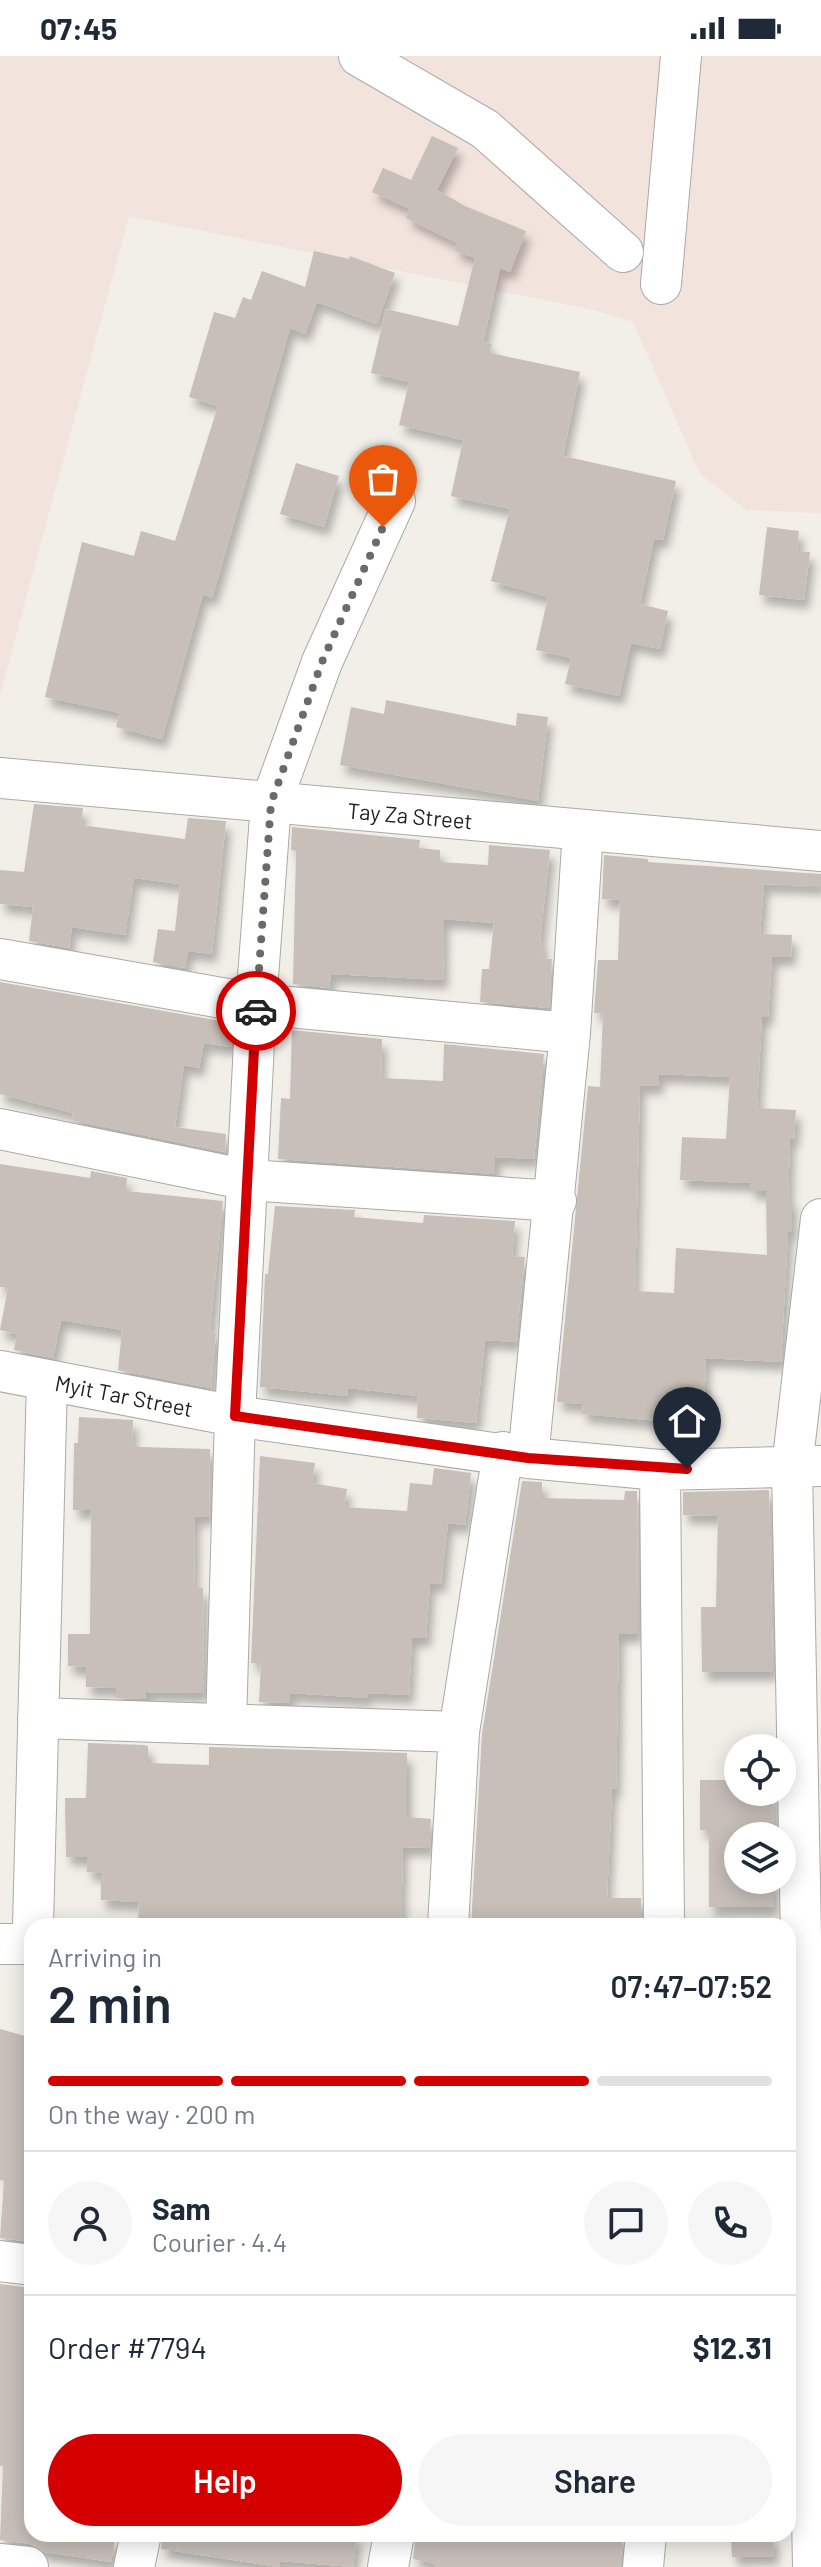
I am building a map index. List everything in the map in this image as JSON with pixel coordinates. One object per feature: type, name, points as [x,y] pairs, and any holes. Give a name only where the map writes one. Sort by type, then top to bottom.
[{"type":"street","points":[[359,56],[485,129],[623,252]]},
{"type":"street","points":[[661,284],[681,56]]},
{"type":"street","points":[[226,1724],[235,1416],[256,1004],[271,803],[322,662],[395,501]]},
{"type":"street","name":"Tay Za Street","points":[[0,778],[821,851]]},
{"type":"street","points":[[448,1918],[459,1732],[515,1455],[556,1201],[583,830]]},
{"type":"street","points":[[0,959],[256,1004],[570,1033]]},
{"type":"street","points":[[0,1129],[248,1180],[556,1201]]},
{"type":"street","points":[[813,2567],[807,1467],[821,1219]]},
{"type":"street","name":"Myit Tar Street","points":[[0,1371],[235,1416],[515,1455],[660,1470],[807,1467]]},
{"type":"street","points":[[33,1918],[47,1380]]},
{"type":"street","points":[[660,1470],[664,1918]]},
{"type":"street","points":[[38,1718],[459,1732]]},
{"type":"street","points":[[0,1944],[24,1944]]},
{"type":"street","points":[[0,2261],[24,2264]]},
{"type":"street","points":[[134,2567],[139,2542]]},
{"type":"street","points":[[388,2567],[393,2542]]},
{"type":"street","points":[[643,2567],[645,2542]]},
{"type":"street","points":[[0,2564],[28,2567]]},
{"type":"shaded area","points":[[0,56],[821,56],[821,513],[746,510],[700,474],[633,322],[593,310],[129,216],[0,695]]},
{"type":"building","points":[[432,136],[458,148],[437,190],[465,206],[526,231],[510,272],[500,268],[483,342],[492,344],[490,353],[580,372],[563,456],[676,481],[663,540],[654,539],[640,604],[668,611],[660,649],[631,643],[619,696],[565,684],[571,658],[536,650],[548,597],[491,581],[510,509],[451,496],[463,440],[399,425],[409,382],[371,373],[386,309],[458,326],[475,258],[454,250],[457,243],[406,218],[410,209],[372,192],[383,168],[411,180]]},
{"type":"building","points":[[314,251],[349,259],[350,256],[395,273],[377,324],[317,302],[305,334],[290,328],[212,598],[203,594],[162,739],[116,727],[120,713],[45,697],[82,542],[134,556],[141,531],[175,541],[218,406],[189,397],[214,312],[235,318],[243,297],[251,300],[262,271],[305,287]]},
{"type":"building","points":[[296,463],[339,476],[324,527],[280,514]]},
{"type":"building","points":[[767,527],[799,531],[797,551],[810,552],[804,600],[759,595]]},
{"type":"building","points":[[386,700],[516,726],[517,713],[548,717],[538,801],[340,765],[351,707],[384,714]]},
{"type":"building","points":[[34,804],[83,808],[81,825],[185,839],[188,818],[226,821],[212,954],[188,951],[185,968],[153,962],[158,929],[175,931],[180,884],[134,878],[125,935],[72,927],[69,948],[29,941],[33,907],[0,904],[0,870],[24,872]]},
{"type":"building","points":[[292,827],[420,840],[419,848],[440,850],[440,862],[488,865],[489,845],[550,850],[540,942],[543,942],[542,958],[552,959],[549,1008],[480,1002],[482,969],[489,969],[494,923],[444,919],[443,980],[331,974],[329,988],[293,984],[296,851],[291,850]]},
{"type":"building","points":[[604,855],[648,859],[648,862],[821,874],[821,886],[764,884],[760,934],[792,935],[791,957],[772,957],[768,1017],[762,1017],[757,1108],[796,1110],[794,1139],[790,1139],[788,1199],[792,1199],[792,1232],[788,1232],[781,1362],[706,1358],[703,1430],[658,1428],[659,1421],[582,1414],[583,1404],[557,1402],[588,1086],[600,1087],[603,1013],[594,1013],[598,960],[618,960],[620,900],[602,899]],"holes":[[[659,1074],[730,1077],[726,1139],[682,1137],[680,1180],[751,1183],[750,1191],[766,1191],[767,1255],[676,1248],[674,1293],[635,1291],[640,1085],[659,1086]]]},
{"type":"building","points":[[0,982],[232,1023],[231,1047],[204,1043],[199,1068],[184,1065],[175,1127],[226,1134],[225,1152],[72,1120],[73,1113],[0,1094]]},
{"type":"building","points":[[292,1030],[382,1039],[381,1078],[443,1081],[444,1044],[544,1054],[534,1159],[495,1157],[495,1174],[278,1159],[281,1098],[290,1099]]},
{"type":"building","points":[[0,1164],[90,1178],[91,1171],[127,1178],[126,1191],[223,1201],[210,1332],[216,1333],[211,1388],[118,1370],[122,1330],[61,1320],[53,1358],[14,1350],[17,1334],[0,1330],[8,1288],[0,1287]]},
{"type":"building","points":[[275,1206],[355,1210],[354,1217],[423,1223],[424,1215],[515,1221],[512,1256],[525,1257],[516,1342],[485,1340],[476,1423],[417,1418],[418,1396],[348,1388],[347,1396],[260,1387],[265,1274],[268,1274]]},
{"type":"building","points":[[79,1417],[133,1420],[132,1444],[140,1447],[210,1449],[209,1517],[195,1516],[194,1588],[203,1588],[204,1693],[146,1692],[146,1699],[116,1698],[116,1688],[86,1687],[86,1667],[68,1666],[68,1634],[90,1634],[91,1510],[73,1510],[74,1443],[78,1443]]},
{"type":"building","points":[[260,1456],[315,1463],[312,1483],[347,1489],[344,1507],[407,1511],[410,1483],[432,1485],[434,1468],[471,1473],[465,1525],[448,1523],[441,1584],[430,1583],[426,1638],[412,1638],[409,1695],[368,1693],[367,1698],[290,1693],[290,1703],[259,1702],[261,1663],[251,1663]]},
{"type":"building","points":[[522,1481],[542,1482],[542,1498],[624,1500],[625,1491],[637,1491],[638,1634],[619,1634],[616,1789],[612,1789],[607,1898],[641,1898],[641,1918],[471,1918],[482,1734]]},
{"type":"building","points":[[769,1490],[773,1672],[702,1672],[701,1607],[716,1607],[718,1516],[683,1515],[683,1492]]},
{"type":"building","points":[[88,1743],[148,1746],[148,1763],[209,1765],[209,1747],[407,1753],[407,1817],[431,1819],[429,1848],[403,1847],[401,1918],[138,1918],[139,1902],[101,1900],[101,1873],[87,1872],[87,1857],[66,1857],[65,1798],[86,1798]]},
{"type":"building","points":[[700,1780],[724,1780],[724,1806],[773,1806],[774,1822],[724,1822],[724,1894],[774,1894],[774,1907],[709,1907],[709,1830],[700,1830]]},
{"type":"building","points":[[0,2029],[24,2036],[24,2241],[0,2238],[4,2181],[0,2180]]},
{"type":"building","points":[[0,2284],[24,2287],[24,2542],[114,2542],[111,2562],[45,2552],[31,2544],[0,2540],[3,2466],[0,2466]]},
{"type":"building","points":[[162,2542],[356,2542],[353,2567],[280,2561],[279,2567],[161,2549]]},
{"type":"building","points":[[415,2542],[622,2542],[620,2567],[435,2567],[436,2564],[413,2559]]},
{"type":"building","points":[[731,2542],[773,2542],[774,2556],[732,2557]]},
{"type":"way so far","points":[[256,1011],[271,803],[322,662],[383,527]]},
{"type":"route","points":[[256,1011],[235,1416],[528,1458],[660,1470],[687,1469]]}]
